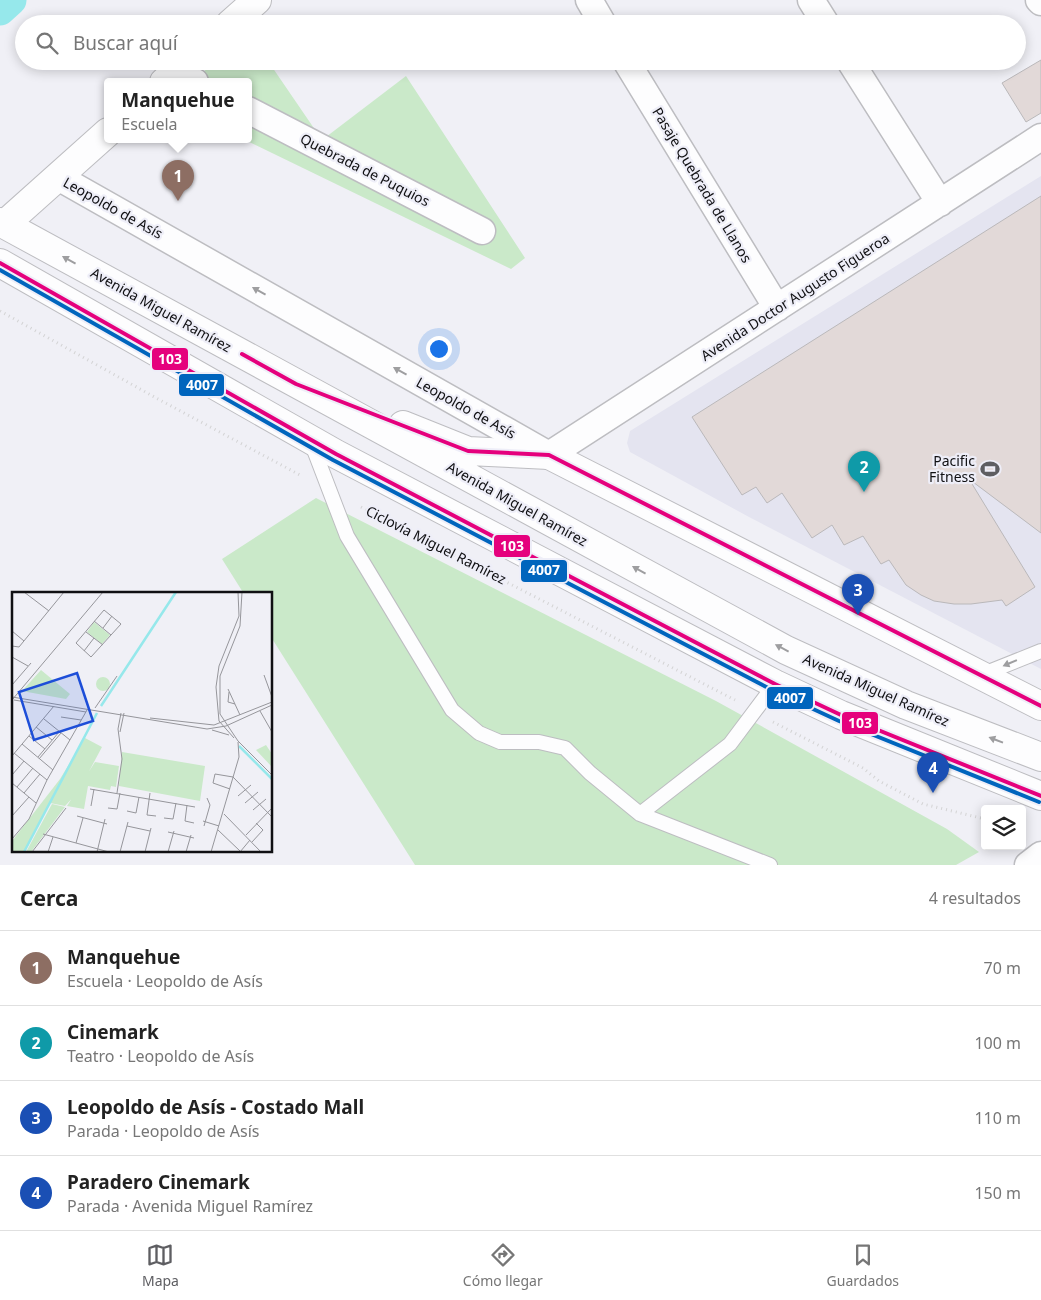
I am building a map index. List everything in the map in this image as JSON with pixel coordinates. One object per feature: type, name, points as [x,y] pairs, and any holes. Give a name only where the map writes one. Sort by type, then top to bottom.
[{"type":"main road","points":[[240,15],[257,0]]},
{"type":"main road","points":[[2,223],[58,177],[104,136]]},
{"type":"main road","name":"Avenida Miguel Ramírez","points":[[2,223],[786,650],[906,705],[1041,757]]},
{"type":"main road","points":[[0,263],[336,454],[774,684],[841,715],[1041,796]]},
{"type":"main road","points":[[296,384],[468,451],[549,455]]},
{"type":"main road","name":"Leopoldo de Asís","points":[[549,455],[1041,706]]},
{"type":"street","points":[[811,0],[820,15]]},
{"type":"street","name":"Pasaje Quebrada de Llanos","points":[[632,70],[777,308]]},
{"type":"street","points":[[856,70],[940,203]]},
{"type":"street","name":"Quebrada de Puquios","points":[[252,112],[482,231]]},
{"type":"street","name":"Avenida Doctor Augusto Figueroa","points":[[549,455],[1041,137]]},
{"type":"street","name":"Leopoldo de Asís","points":[[58,177],[549,455]]},
{"type":"street","points":[[1028,865],[1041,855]]},
{"type":"lane","points":[[309,439],[347,536],[452,710],[479,733],[500,742],[539,742],[565,748],[590,773],[640,814],[770,865]]},
{"type":"lane","points":[[980,675],[1041,651]]},
{"type":"lane","points":[[640,814],[730,744],[774,684]]},
{"type":"path","name":"Ciclovía Miguel Ramírez","points":[[0,311],[330,492],[733,699],[863,768],[879,781],[923,804],[981,817]]},
{"type":"shaded area","points":[[1041,176],[1041,669],[749,517],[630,452],[627,443],[630,431]]},
{"type":"green space","points":[[205,70],[274,70],[322,140],[406,76],[525,258],[511,269],[251,143],[252,78],[195,78]]},
{"type":"green space","points":[[316,498],[716,701],[947,829],[979,852],[956,865],[415,865],[272,639],[272,592],[243,592],[222,559]]},
{"type":"building","points":[[1041,60],[1041,113],[1026,122],[1002,83]]},
{"type":"building","points":[[1041,196],[1041,533],[969,479],[1035,587],[1006,606],[1002,600],[971,604],[934,601],[906,585],[889,560],[881,564],[863,536],[844,545],[832,525],[812,538],[782,493],[767,503],[756,487],[742,495],[692,417]]},
{"type":"waterway","points":[[0,10],[11,0]]},
{"type":"transit line","name":"103","points":[[0,263],[336,454],[775,684],[841,715],[1041,796]]},
{"type":"transit line","name":"4007","points":[[0,270],[333,460],[772,690],[839,721],[1039,802]]},
{"type":"transit line","name":"103","points":[[242,354],[296,384],[468,451],[549,455],[1041,706]]},
{"type":"place","name":"Manquehue","points":[[178,201]]},
{"type":"place","name":"Pacific Fitness","points":[[990,469]]},
{"type":"place","name":"Cinemark","points":[[864,492]]},
{"type":"place","name":"Leopoldo de Asís - Costado Mall","points":[[858,615]]},
{"type":"place","name":"Paradero Cinemark","points":[[933,793]]}]
